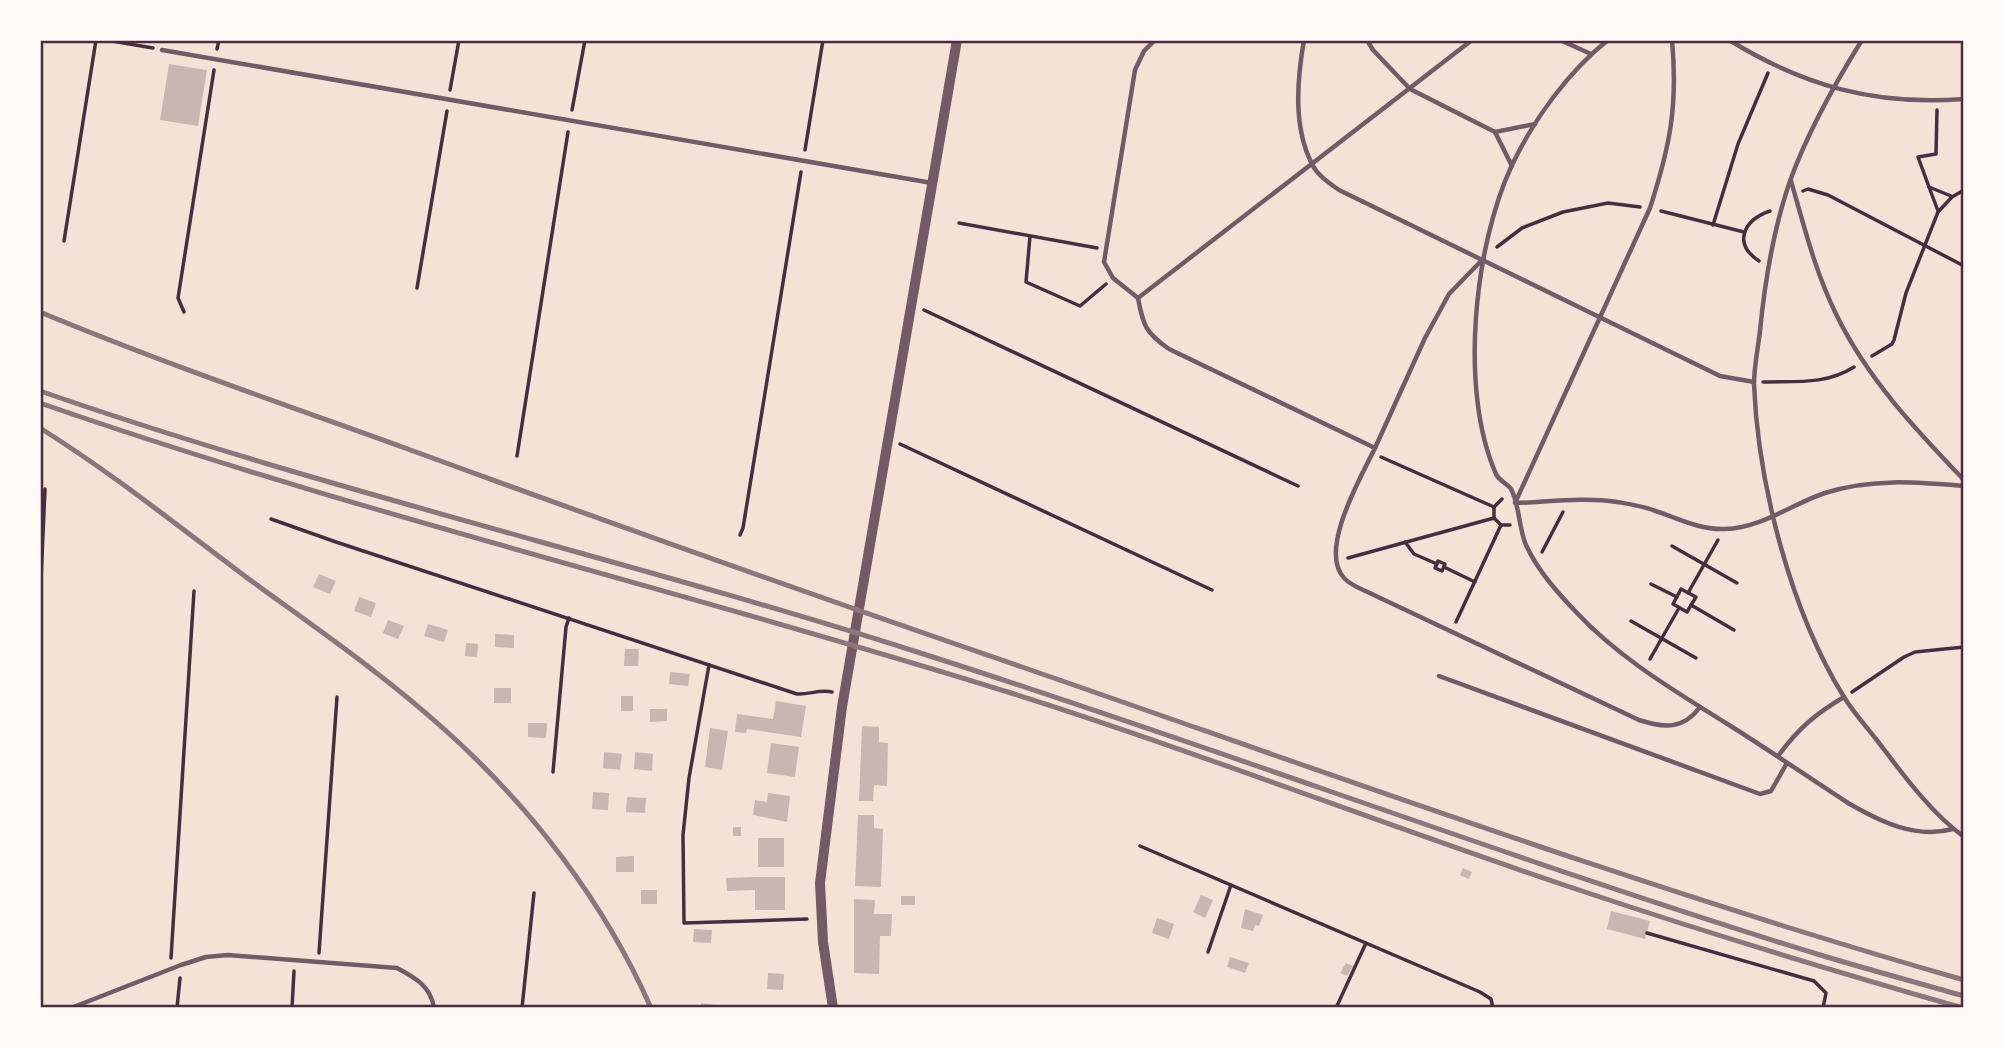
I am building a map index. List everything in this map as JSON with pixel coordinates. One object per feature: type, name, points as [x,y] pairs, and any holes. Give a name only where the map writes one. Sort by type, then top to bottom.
[{"type":"street","points":[[833,1008],[821,918],[820,883],[845,694],[957,40]]},
{"type":"lane","points":[[1155,40],[1144,51],[1135,70],[1104,262],[1113,278],[1138,298],[1141,318],[1150,336],[1169,349],[1374,451]]},
{"type":"lane","points":[[1304,40],[1297,93],[1302,131],[1312,165],[1323,178],[1339,190],[1720,376],[1754,382]]},
{"type":"lane","points":[[1367,40],[1373,51],[1410,89],[1496,132],[1512,166]]},
{"type":"lane","points":[[1138,298],[1472,40]]},
{"type":"lane","points":[[1560,40],[1591,54]]},
{"type":"lane","points":[[1608,40],[1591,54],[1564,85],[1536,123],[1512,166],[1483,259],[1476,323],[1476,381],[1483,434],[1497,477],[1511,490],[1526,545],[1546,579],[1577,614],[1608,643],[1644,670],[1880,821],[1905,830],[1936,834],[1953,829]]},
{"type":"lane","points":[[1515,503],[1650,208],[1665,160],[1674,111],[1672,40]]},
{"type":"lane","points":[[1728,40],[1772,65],[1832,89],[1888,98],[1937,101],[1964,99]]},
{"type":"lane","points":[[1862,40],[1832,89],[1790,180],[1780,212],[1767,264],[1754,382],[1760,444],[1772,516],[1791,581],[1815,640],[1844,697],[1907,779],[1953,829],[1964,837]]},
{"type":"lane","points":[[162,50],[933,183]]},
{"type":"lane","points":[[1496,132],[1536,123]]},
{"type":"lane","points":[[1790,180],[1816,265],[1836,314],[1888,397],[1915,430],[1964,480]]},
{"type":"lane","points":[[1483,259],[1450,294],[1425,338],[1341,523],[1336,541],[1336,561],[1344,579],[1639,720],[1661,727],[1678,724],[1693,717],[1700,707]]},
{"type":"lane","points":[[1515,503],[1613,501],[1651,509],[1697,526],[1723,530],[1755,524],[1825,493],[1855,485],[1893,482],[1964,486]]},
{"type":"lane","points":[[1439,676],[1760,794],[1771,791],[1787,762]]},
{"type":"lane","points":[[1778,756],[1798,730],[1844,697]]},
{"type":"lane","points":[[71,1008],[181,965],[228,954],[397,968],[425,987],[432,998],[434,1008]]},
{"type":"path","points":[[64,241],[96,40]]},
{"type":"path","points":[[106,40],[162,50]]},
{"type":"path","points":[[184,312],[178,298],[219,40]]},
{"type":"path","points":[[417,288],[459,40]]},
{"type":"path","points":[[517,456],[585,40]]},
{"type":"path","points":[[740,535],[823,40]]},
{"type":"path","points":[[1713,225],[1738,144],[1772,65]]},
{"type":"path","points":[[1937,101],[1936,154],[1918,157],[1938,212]]},
{"type":"path","points":[[1928,187],[1952,197]]},
{"type":"path","points":[[1794,194],[1808,189],[1828,195],[1964,266]]},
{"type":"path","points":[[1754,382],[1826,380],[1842,375],[1892,344],[1906,293],[1938,212],[1952,197],[1964,190]]},
{"type":"path","points":[[1483,259],[1522,228],[1563,212],[1608,203],[1650,208],[1744,232]]},
{"type":"path","points":[[1767,264],[1756,260],[1749,253],[1745,247],[1744,232],[1753,219],[1762,214],[1780,212]]},
{"type":"path","points":[[959,223],[1106,250]]},
{"type":"path","points":[[1030,236],[1026,282],[1080,306],[1113,278]]},
{"type":"path","points":[[912,304],[1298,486]]},
{"type":"path","points":[[888,439],[1212,590]]},
{"type":"path","points":[[1374,451],[1494,507]]},
{"type":"path","points":[[40,602],[45,489]]},
{"type":"path","points":[[1511,490],[1494,507],[1494,518],[1501,525],[1519,524]]},
{"type":"path","points":[[1536,563],[1569,501]]},
{"type":"path","points":[[1336,561],[1494,518]]},
{"type":"path","points":[[271,519],[797,694],[807,695],[816,691],[845,694]]},
{"type":"path","points":[[1451,632],[1501,525]]},
{"type":"path","points":[[1688,593],[1723,530]]},
{"type":"path","points":[[1405,542],[1414,554],[1437,564],[1435,568],[1442,571],[1444,567],[1475,582]]},
{"type":"path","points":[[1672,546],[1737,583]]},
{"type":"path","points":[[1651,584],[1676,597]]},
{"type":"path","points":[[1681,589],[1688,593],[1696,597],[1687,612],[1672,604],[1681,589]]},
{"type":"path","points":[[171,971],[194,591]]},
{"type":"path","points":[[1691,605],[1734,629]]},
{"type":"path","points":[[1644,670],[1679,608]]},
{"type":"path","points":[[553,772],[569,618]]},
{"type":"path","points":[[1631,621],[1696,658]]},
{"type":"path","points":[[1844,697],[1915,652],[1964,647]]},
{"type":"path","points":[[709,665],[689,778],[683,835],[684,923],[821,918]]},
{"type":"path","points":[[318,962],[337,696]]},
{"type":"path","points":[[1140,846],[1480,992],[1491,999],[1493,1008]]},
{"type":"path","points":[[1208,952],[1231,885]]},
{"type":"path","points":[[523,1008],[534,893]]},
{"type":"path","points":[[1647,933],[1814,981],[1826,993],[1823,1008]]},
{"type":"path","points":[[1336,1008],[1366,943]]},
{"type":"path","points":[[292,1008],[295,960]]},
{"type":"path","points":[[177,1008],[181,965]]},
{"type":"building","points":[[169,64],[207,70],[198,126],[160,120]]},
{"type":"building","points":[[319,574],[336,581],[330,594],[313,587]]},
{"type":"building","points":[[359,597],[376,603],[371,617],[354,611]]},
{"type":"building","points":[[388,620],[404,626],[398,639],[383,633]]},
{"type":"building","points":[[428,624],[448,630],[444,642],[424,636]]},
{"type":"building","points":[[495,634],[514,635],[514,648],[495,647]]},
{"type":"building","points":[[466,643],[478,644],[477,657],[465,656]]},
{"type":"building","points":[[625,649],[639,649],[638,666],[624,666]]},
{"type":"building","points":[[670,672],[690,674],[688,686],[669,684]]},
{"type":"building","points":[[494,688],[511,688],[511,703],[494,703]]},
{"type":"building","points":[[621,696],[633,696],[633,711],[621,711]]},
{"type":"building","points":[[776,701],[806,706],[801,737],[747,729],[746,733],[735,732],[737,714],[773,719]]},
{"type":"building","points":[[650,709],[667,709],[667,721],[650,722]]},
{"type":"building","points":[[528,723],[547,723],[546,738],[528,737]]},
{"type":"building","points":[[862,726],[879,727],[879,742],[888,743],[887,786],[874,785],[873,801],[859,801]]},
{"type":"building","points":[[710,728],[728,731],[722,770],[705,767]]},
{"type":"building","points":[[771,743],[799,747],[795,777],[767,773]]},
{"type":"building","points":[[604,752],[622,754],[620,770],[603,768]]},
{"type":"building","points":[[635,752],[653,754],[652,771],[634,769]]},
{"type":"building","points":[[593,792],[609,793],[608,810],[592,809]]},
{"type":"building","points":[[768,793],[790,796],[787,822],[753,815],[755,800],[767,802]]},
{"type":"building","points":[[627,797],[646,798],[645,813],[626,812]]},
{"type":"building","points":[[858,815],[874,815],[874,828],[883,829],[881,887],[855,886]]},
{"type":"building","points":[[733,827],[741,827],[741,836],[733,836]]},
{"type":"building","points":[[758,838],[784,838],[784,867],[758,867]]},
{"type":"building","points":[[634,856],[634,872],[616,872],[616,857]]},
{"type":"building","points":[[1463,868],[1472,872],[1469,879],[1460,875]]},
{"type":"building","points":[[785,877],[785,910],[755,910],[755,890],[727,891],[726,878]]},
{"type":"building","points":[[641,890],[657,890],[657,904],[641,904]]},
{"type":"building","points":[[1201,895],[1213,900],[1205,918],[1193,912]]},
{"type":"building","points":[[901,896],[915,896],[915,905],[901,905]]},
{"type":"building","points":[[854,899],[875,900],[874,914],[892,914],[891,936],[880,936],[879,974],[854,973]]},
{"type":"building","points":[[1245,909],[1263,915],[1259,926],[1255,925],[1253,931],[1241,928]]},
{"type":"building","points":[[1611,911],[1650,921],[1645,939],[1607,929]]},
{"type":"building","points":[[1157,918],[1174,924],[1169,939],[1152,933]]},
{"type":"building","points":[[694,929],[712,930],[711,943],[693,942]]},
{"type":"building","points":[[1230,957],[1249,963],[1245,973],[1227,967]]},
{"type":"building","points":[[1346,963],[1353,966],[1347,976],[1340,973]]},
{"type":"building","points":[[768,973],[784,974],[783,990],[767,989]]},
{"type":"building","points":[[701,1003],[716,1005],[716,1008],[701,1008]]},
{"type":"railway","points":[[40,312],[222,382],[636,532],[1373,790],[1726,908],[1964,980]]},
{"type":"railway","points":[[40,391],[257,461],[914,651],[1591,881],[1835,960],[1964,996]]},
{"type":"railway","points":[[40,403],[281,481],[1011,693],[1624,905],[1963,1008]]},
{"type":"railway","points":[[40,428],[119,481],[372,669],[476,759],[535,823],[588,893],[632,968],[651,1008]]}]
